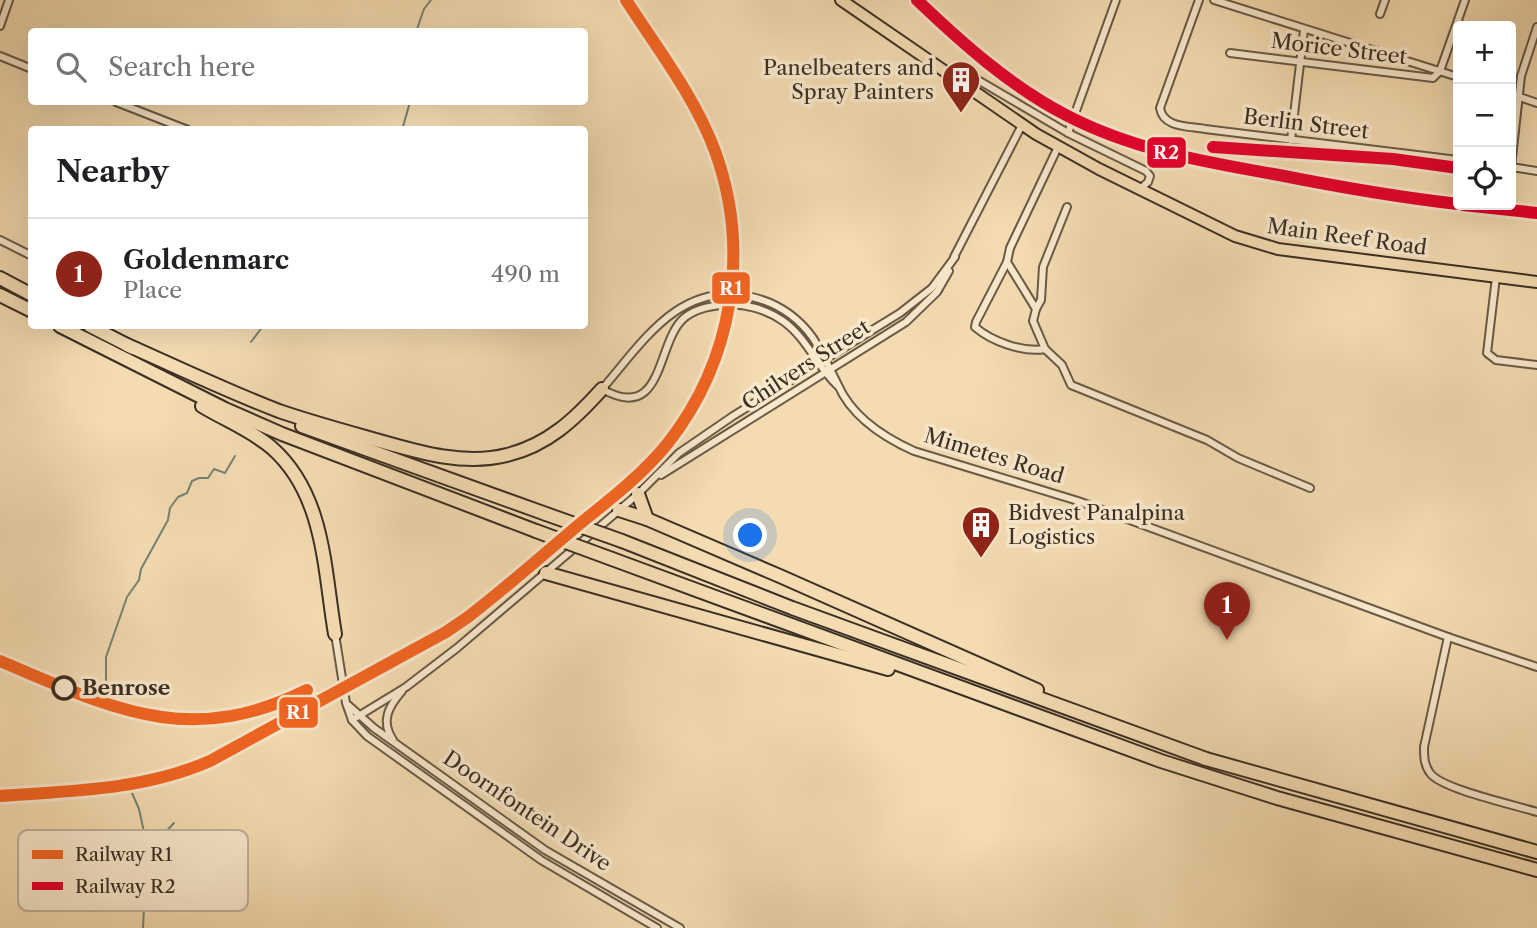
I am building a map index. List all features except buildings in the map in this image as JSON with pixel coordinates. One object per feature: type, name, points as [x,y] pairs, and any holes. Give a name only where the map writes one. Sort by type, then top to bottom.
[{"type":"highway","points":[[0,278],[28,293]]},
{"type":"highway","points":[[0,295],[28,309]]},
{"type":"highway","points":[[66,329],[225,409],[282,434],[959,688],[1222,782],[1537,870]]},
{"type":"highway","points":[[96,329],[228,394],[320,433],[622,541],[792,608],[1140,736],[1262,776],[1537,850]]},
{"type":"highway","points":[[127,345],[279,410],[398,446],[440,456],[469,459],[509,455],[551,437],[569,424],[602,389]]},
{"type":"highway","points":[[126,360],[256,436],[292,470],[319,528],[335,634]]},
{"type":"highway","points":[[638,494],[647,519]]},
{"type":"highway","points":[[619,510],[647,519],[1140,736]]},
{"type":"highway","points":[[546,573],[959,688]]},
{"type":"main road","name":"Main Reef Road","points":[[841,0],[964,87],[1058,147],[1235,236],[1261,245],[1537,282]]},
{"type":"street","points":[[0,26],[9,0]]},
{"type":"street","points":[[1068,133],[1116,0]]},
{"type":"street","name":"Berlin Street","points":[[1199,0],[1160,108],[1162,116],[1172,124],[1453,159]]},
{"type":"street","points":[[1214,0],[1453,75]]},
{"type":"street","points":[[1380,14],[1385,0]]},
{"type":"street","points":[[1440,71],[1465,0]]},
{"type":"street","points":[[1516,90],[1537,27]]},
{"type":"street","points":[[1291,140],[1304,30]]},
{"type":"street","name":"Morice Street","points":[[1230,53],[1431,78],[1440,71]]},
{"type":"street","points":[[0,57],[28,68]]},
{"type":"street","points":[[1405,75],[1406,62]]},
{"type":"street","points":[[964,87],[972,79],[978,80],[1068,133],[1146,171],[1150,179],[1140,189]]},
{"type":"street","points":[[1516,96],[1537,103]]},
{"type":"street","points":[[124,105],[178,126]]},
{"type":"street","name":"Chilvers Street","points":[[653,480],[825,374],[922,309],[941,287],[1022,125]]},
{"type":"street","points":[[1045,349],[1031,351],[1017,347],[981,332],[975,327],[975,322],[1007,262],[1010,248],[1058,147]]},
{"type":"street","points":[[1516,168],[1537,171]]},
{"type":"street","points":[[1067,207],[1043,267],[1041,300],[1033,321],[1045,349],[1062,365],[1069,383],[1075,388],[1207,440],[1243,460],[1310,488]]},
{"type":"street","points":[[0,240],[28,254]]},
{"type":"street","name":"Chilvers Street","points":[[355,719],[406,687],[457,648],[638,494],[679,453],[700,437],[900,313],[937,282],[954,257]]},
{"type":"street","points":[[1007,262],[1036,309]]},
{"type":"street","points":[[1496,277],[1486,350],[1489,356],[1499,361],[1537,365]]},
{"type":"street","name":"Mimetes Road","points":[[602,389],[666,317],[683,305],[706,296],[743,295],[765,300],[793,316],[809,333],[832,369],[838,386],[856,411],[894,442],[914,451],[1078,501],[1537,667]]},
{"type":"street","points":[[602,389],[624,397],[639,394],[647,389],[657,376],[674,330],[688,315],[705,307],[742,305],[765,311],[783,321],[805,343],[825,374],[838,386]]},
{"type":"street","points":[[335,634],[346,703],[355,719]]},
{"type":"street","points":[[1448,637],[1424,747],[1426,767],[1437,780],[1447,785],[1537,812]]},
{"type":"street","points":[[396,744],[390,736],[386,719],[391,705],[406,687]]},
{"type":"street","name":"Doornfontein Drive","points":[[355,719],[396,744],[545,850],[680,928]]},
{"type":"street","name":"Doornfontein Drive","points":[[355,719],[367,736],[541,860],[657,928]]},
{"type":"waterway","points":[[417,28],[424,9],[431,0]]},
{"type":"waterway","points":[[403,126],[409,105]]},
{"type":"waterway","points":[[251,342],[261,329]]},
{"type":"waterway","points":[[106,689],[106,657],[127,597],[139,580],[141,569],[168,520],[170,508],[178,497],[187,493],[192,481],[208,478],[214,469],[225,473],[235,456]]},
{"type":"waterway","points":[[132,793],[144,830]]},
{"type":"waterway","points":[[168,830],[174,823]]},
{"type":"waterway","points":[[143,928],[144,911]]},
{"type":"rail line","name":"R1","points":[[0,796],[134,783],[185,771],[210,761],[446,632],[468,617],[627,485],[668,443],[690,411],[708,376],[721,340],[733,265],[732,227],[726,189],[707,131],[675,73],[626,0]]},
{"type":"rail line","name":"R2","points":[[917,0],[1005,77],[1064,114],[1116,137],[1142,146],[1224,165],[1453,203]]},
{"type":"rail line","name":"R2","points":[[1213,147],[1393,159],[1453,167]]},
{"type":"rail line","name":"R2","points":[[1509,210],[1537,213]]},
{"type":"rail line","name":"R1","points":[[0,661],[78,694],[115,706],[151,715],[187,719],[225,717],[264,708],[307,690]]},
{"type":"place","name":"Panelbeaters and Spray Painters","points":[[961,114]]},
{"type":"place","name":"Bidvest Panalpina Logistics","points":[[981,559]]},
{"type":"place","name":"Goldenmarc","points":[[1227,640]]},
{"type":"place","name":"Benrose","points":[[64,688]]}]
